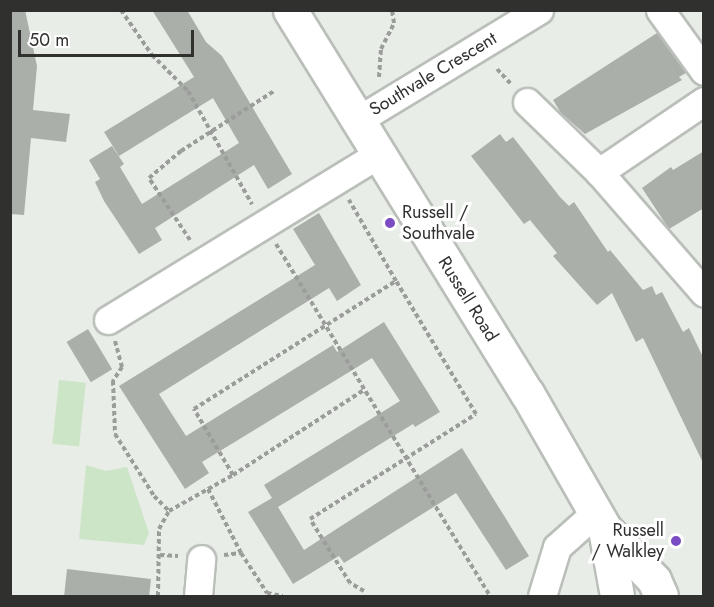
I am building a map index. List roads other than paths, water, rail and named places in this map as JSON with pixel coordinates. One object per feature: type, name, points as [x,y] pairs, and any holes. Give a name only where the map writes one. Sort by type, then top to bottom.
[{"type":"main road","name":"Russell Road","points":[[290,10],[600,521],[654,580],[661,597]]},
{"type":"main road","name":"Russell Road","points":[[600,521],[617,597]]},
{"type":"street","name":"Southvale Crescent","points":[[358,120],[539,10]]},
{"type":"street","points":[[660,10],[704,71]]},
{"type":"street","points":[[599,172],[704,100]]},
{"type":"street","points":[[527,102],[599,172],[704,293]]},
{"type":"street","points":[[108,320],[379,154]]},
{"type":"street","points":[[542,597],[556,547],[600,521]]},
{"type":"street","points":[[198,597],[201,559]]},
{"type":"place","name":"Russell / Southvale","points":[[390,223]]},
{"type":"place","name":"Russell / Walkley","points":[[676,541]]}]
